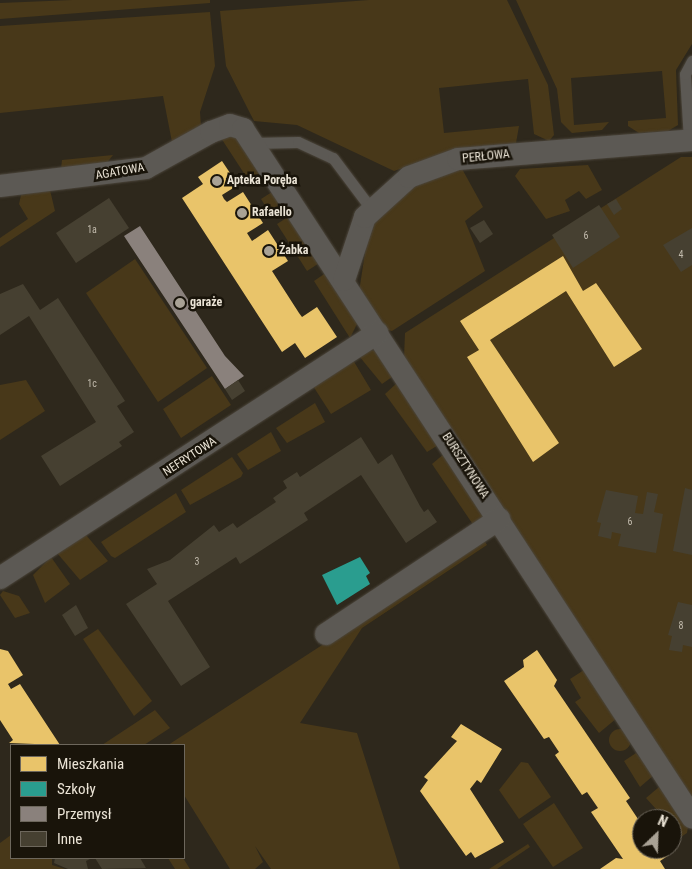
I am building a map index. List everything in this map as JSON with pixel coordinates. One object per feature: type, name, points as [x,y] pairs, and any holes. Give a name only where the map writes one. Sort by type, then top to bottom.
[{"type":"street","name":"BURSZTYNOWA","points":[[230,125],[243,129],[344,280],[692,817]]},
{"type":"street","name":"AGATOWA","points":[[0,186],[146,168],[230,125]]},
{"type":"street","name":"PERŁOWA","points":[[344,280],[365,217],[403,181],[458,159],[691,140]]},
{"type":"street","name":"NEFRYTOWA","points":[[0,578],[378,333]]},
{"type":"street","points":[[326,634],[499,519]]},
{"type":"lane","points":[[691,140],[685,74],[692,62]]},
{"type":"lane","points":[[252,143],[298,142],[333,158],[372,210]]},
{"type":"shaded area","points":[[72,0],[210,0],[210,3],[0,19],[0,3]]},
{"type":"shaded area","points":[[369,0],[507,0],[548,85],[554,135],[549,141],[534,134],[528,79],[439,88],[444,133],[519,126],[516,143],[454,151],[394,171],[297,125],[254,121],[226,66],[220,11]]},
{"type":"shaded area","points":[[516,0],[692,0],[692,44],[676,70],[678,125],[668,131],[639,133],[628,126],[628,121],[666,118],[662,71],[571,78],[574,125],[609,122],[602,130],[572,133],[561,122],[557,89]]},
{"type":"shaded area","points":[[210,12],[215,66],[200,112],[201,126],[172,142],[163,96],[0,113],[0,26]]},
{"type":"shaded area","points":[[237,135],[285,206],[271,215],[261,199],[272,192],[261,174],[249,181],[221,138]]},
{"type":"shaded area","points":[[113,155],[106,164],[61,169],[62,160]]},
{"type":"shaded area","points":[[681,157],[692,157],[692,800],[404,358],[405,333]]},
{"type":"shaded area","points":[[588,165],[602,190],[586,199],[579,191],[565,200],[570,211],[546,219],[515,176],[520,169]]},
{"type":"shaded area","points":[[461,167],[483,207],[465,221],[485,271],[392,331],[383,329],[359,292],[370,220],[394,195]]},
{"type":"shaded area","points":[[50,190],[55,211],[0,247],[0,238],[28,219],[19,204],[21,195]]},
{"type":"shaded area","points":[[291,215],[321,262],[307,271],[277,224]]},
{"type":"shaded area","points":[[135,259],[207,368],[158,402],[86,293]]},
{"type":"shaded area","points":[[327,272],[358,322],[350,338],[314,281]]},
{"type":"shaded area","points":[[369,350],[378,351],[395,375],[382,384],[359,356]]},
{"type":"shaded area","points":[[353,360],[371,390],[331,414],[313,386]]},
{"type":"shaded area","points":[[212,376],[231,405],[181,438],[163,409]]},
{"type":"shaded area","points":[[26,380],[45,411],[0,440],[0,385]]},
{"type":"shaded area","points":[[398,382],[440,444],[427,452],[385,394]]},
{"type":"shaded area","points":[[315,403],[325,422],[287,443],[276,428]]},
{"type":"shaded area","points":[[271,432],[281,451],[248,470],[237,454]]},
{"type":"shaded area","points":[[445,453],[488,514],[474,526],[432,464]]},
{"type":"shaded area","points":[[232,457],[243,473],[241,477],[190,505],[181,490]]},
{"type":"shaded area","points":[[176,493],[186,512],[115,558],[111,556],[101,542]]},
{"type":"shaded area","points":[[86,535],[108,561],[80,580],[57,553]]},
{"type":"shaded area","points":[[484,540],[487,545],[362,628],[300,723],[357,733],[400,869],[271,869],[255,846],[263,862],[255,869],[230,869],[185,797],[185,744],[170,744]]},
{"type":"shaded area","points":[[51,557],[70,584],[45,603],[33,575]]},
{"type":"shaded area","points":[[3,591],[19,596],[30,613],[15,618],[0,595]]},
{"type":"shaded area","points":[[98,629],[152,701],[134,716],[83,639]]},
{"type":"shaded area","points":[[584,670],[617,718],[599,733],[575,702],[581,698],[570,679]]},
{"type":"shaded area","points":[[155,710],[170,728],[146,744],[104,744]]},
{"type":"shaded area","points":[[620,729],[628,732],[631,740],[628,748],[620,751],[612,748],[609,740],[612,732]]},
{"type":"shaded area","points":[[636,753],[654,775],[640,787],[624,761]]},
{"type":"shaded area","points":[[521,762],[528,763],[551,797],[519,819],[499,790]]},
{"type":"shaded area","points":[[659,787],[675,809],[656,809],[646,798]]},
{"type":"shaded area","points":[[554,803],[583,848],[553,867],[523,824]]},
{"type":"shaded area","points":[[682,819],[688,827],[687,833],[682,836]]},
{"type":"shaded area","points":[[10,836],[10,859],[52,859],[52,865],[65,869],[0,869],[0,843]]},
{"type":"shaded area","points":[[528,844],[530,847],[497,869],[489,869]]},
{"type":"shaded area","points":[[169,859],[184,859],[190,869],[175,869]]},
{"type":"building: Mieszkania","points":[[222,161],[238,185],[222,195],[224,199],[227,202],[243,192],[263,223],[247,233],[252,241],[268,230],[288,261],[272,271],[299,313],[302,317],[317,307],[337,337],[305,358],[295,343],[282,352],[182,198],[203,184],[198,177]]},
{"type":"building: Mieszkania","points":[[563,256],[583,291],[596,283],[642,349],[614,367],[566,291],[490,340],[559,443],[533,462],[467,357],[479,350],[460,321]]},
{"type":"building: Mieszkania","points":[[0,649],[8,651],[23,675],[8,684],[11,689],[20,684],[59,744],[9,743],[13,740],[0,720]]},
{"type":"building: Mieszkania","points":[[537,650],[557,680],[554,686],[630,798],[626,801],[632,810],[632,859],[663,859],[660,861],[665,869],[600,869],[616,858],[623,859],[591,812],[598,808],[587,792],[582,795],[555,755],[559,752],[549,737],[544,739],[504,681],[524,667],[523,660]]},
{"type":"building: Mieszkania","points":[[461,724],[502,749],[481,783],[477,780],[470,789],[504,842],[475,858],[471,852],[466,856],[420,791],[428,780],[424,777],[457,741],[451,737]]},
{"type":"building: Szkoły","points":[[360,557],[370,573],[366,576],[370,584],[337,605],[322,575]]},
{"type":"building: Przemysł","name":"garaże","points":[[140,226],[225,356],[244,376],[225,389],[124,236]]},
{"type":"building: Inne","points":[[109,198],[129,228],[76,263],[56,233]]},
{"type":"building: Inne","points":[[616,199],[622,209],[614,215],[607,204]]},
{"type":"building: Inne","points":[[599,205],[620,237],[573,268],[552,235]]},
{"type":"building: Inne","points":[[484,220],[493,234],[480,243],[470,228]]},
{"type":"building: Inne","points":[[692,228],[692,265],[681,272],[663,245]]},
{"type":"building: Inne","points":[[23,284],[40,310],[58,298],[125,401],[117,406],[134,432],[119,442],[122,446],[60,486],[41,456],[96,422],[29,316],[0,335],[0,294]]},
{"type":"building: Inne","points":[[238,380],[245,391],[232,400],[225,389]]},
{"type":"building: Inne","points":[[361,437],[378,464],[392,454],[420,506],[424,512],[428,509],[437,522],[406,543],[361,475],[304,513],[308,520],[240,564],[236,557],[168,601],[210,667],[181,686],[126,604],[157,584],[147,569],[170,560],[214,525],[219,532],[233,523],[237,528],[276,502],[273,498],[287,488],[283,481],[297,472],[300,477]]},
{"type":"building: Inne","points":[[685,488],[692,490],[692,555],[673,551]]},
{"type":"building: Inne","points":[[606,490],[638,496],[635,513],[643,514],[647,492],[658,494],[654,512],[663,514],[656,553],[618,546],[621,534],[612,532],[611,539],[598,536],[601,523],[597,522]]},
{"type":"building: Inne","points":[[678,602],[692,605],[692,647],[683,645],[682,652],[669,650],[672,636],[668,635]]},
{"type":"building: Inne","points":[[76,605],[88,628],[75,636],[62,615]]},
{"type":"building: Inne","points":[[55,859],[90,859],[86,861],[88,869],[68,869],[54,863]]},
{"type":"building: Inne","points":[[96,859],[141,859],[146,868],[102,869]]},
{"type":"place","name":"Apteka Poręba","points":[[217,181]]},
{"type":"place","name":"Rafaello","points":[[242,213]]},
{"type":"place","name":"Żabka","points":[[269,251]]},
{"type":"place","name":"garaże","points":[[180,303]]}]
